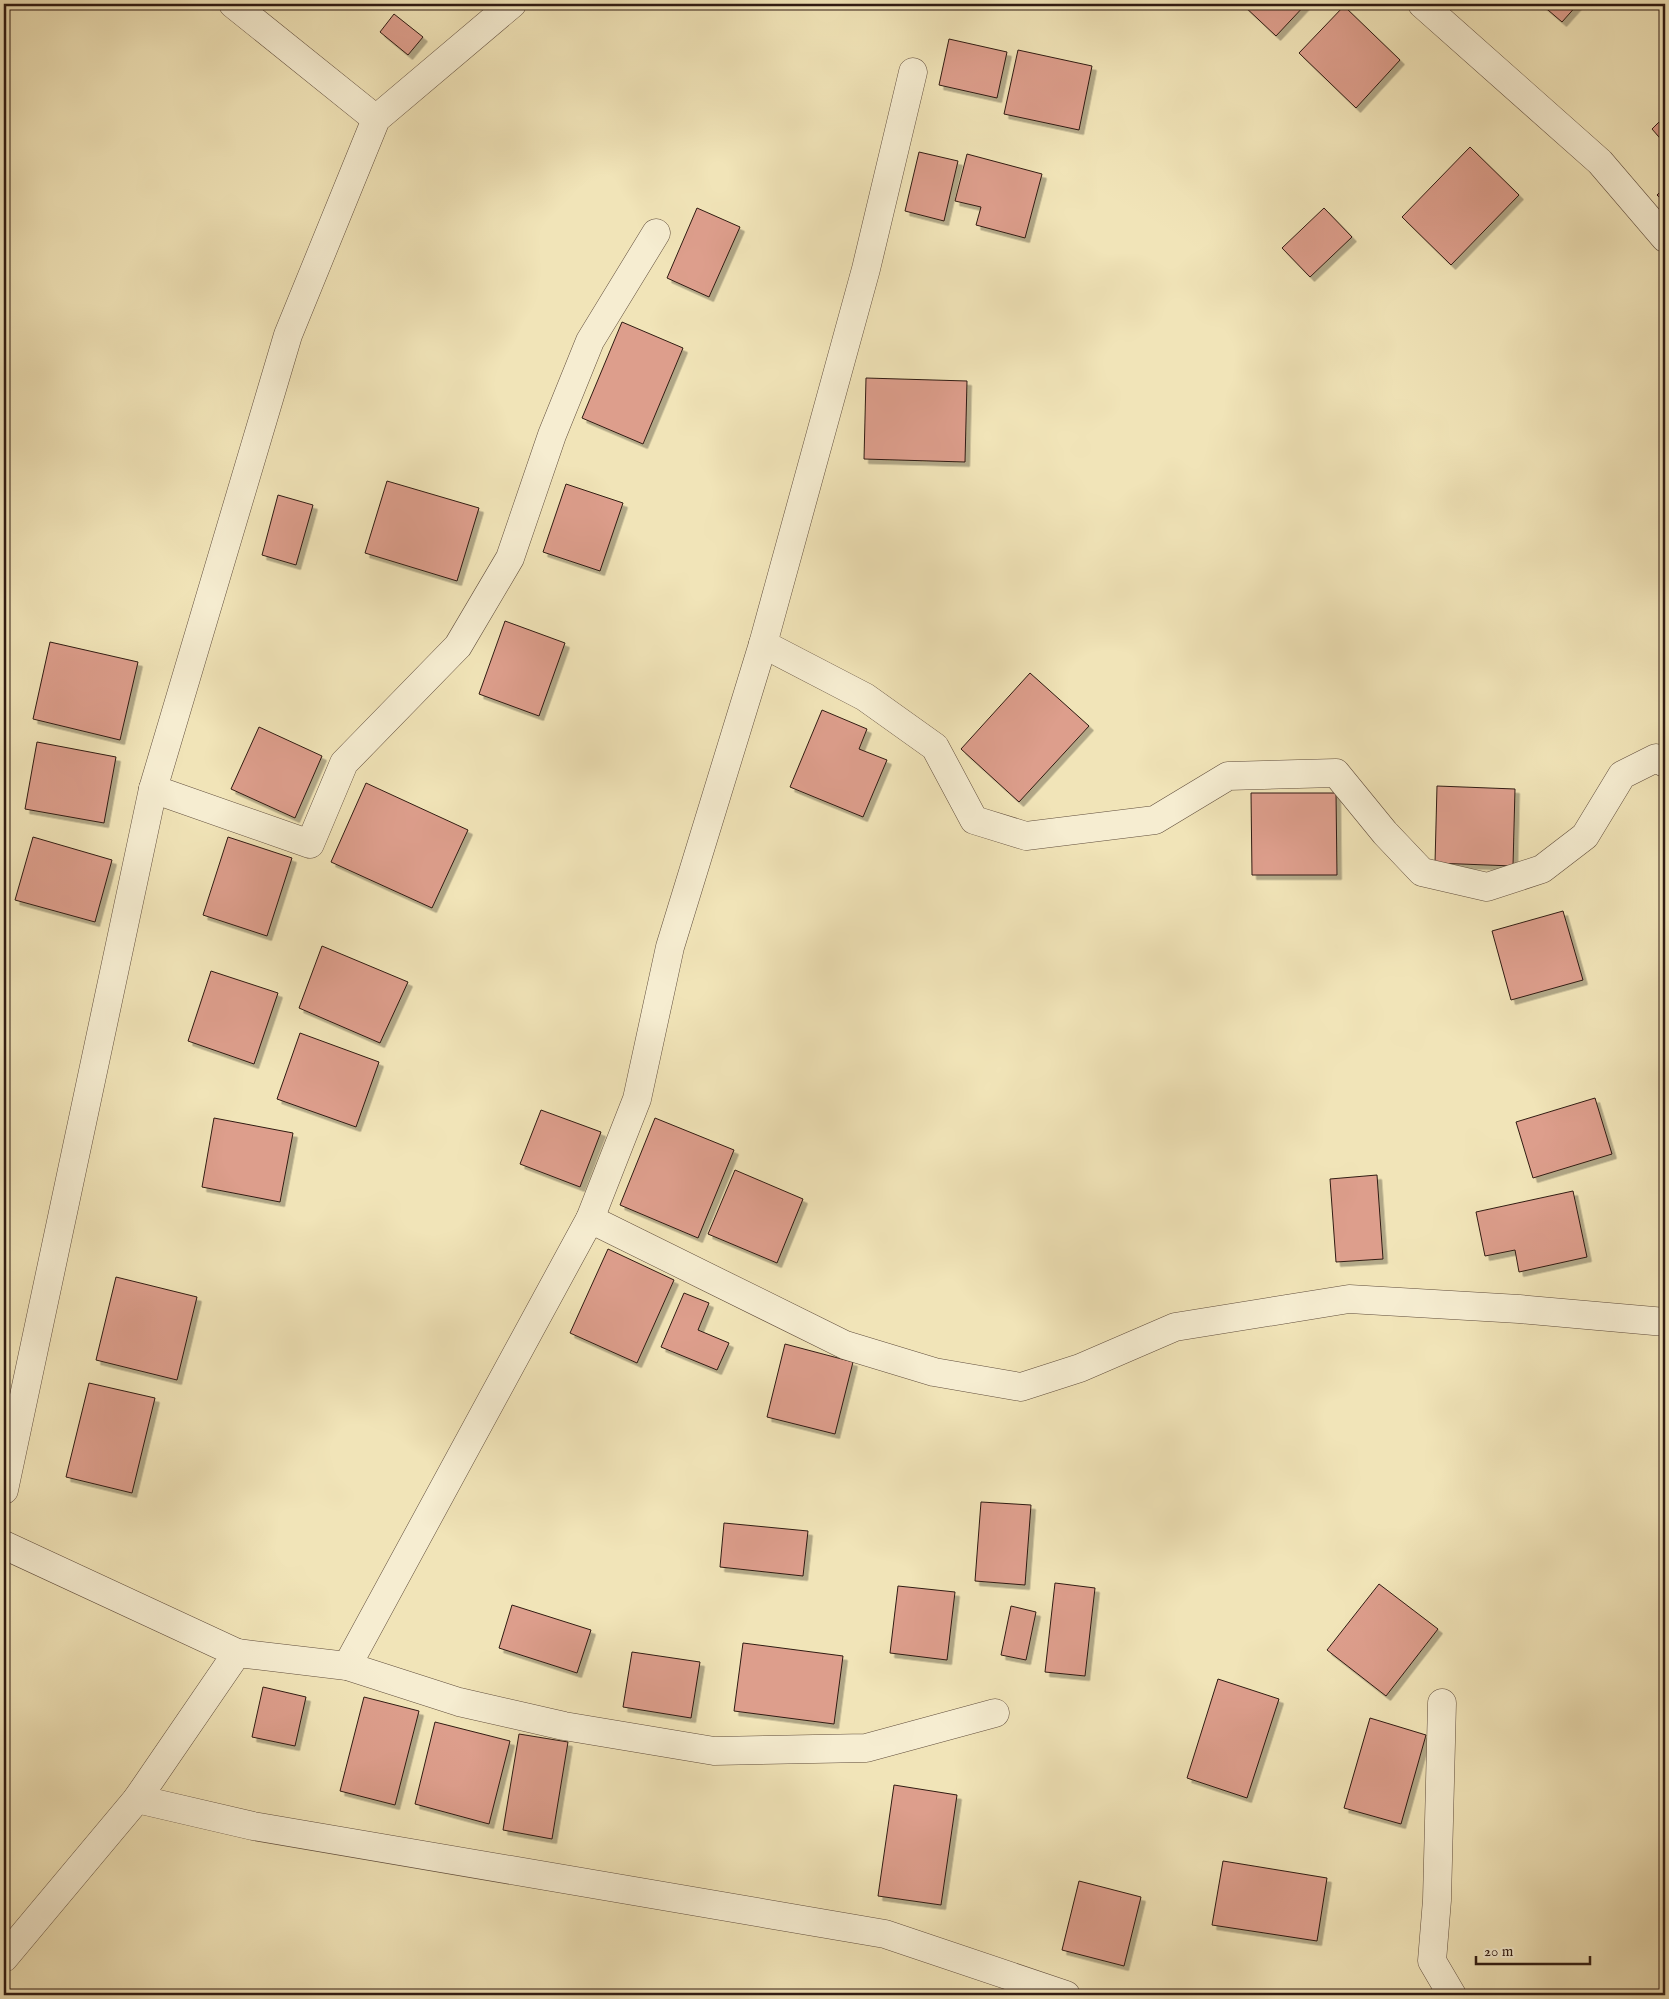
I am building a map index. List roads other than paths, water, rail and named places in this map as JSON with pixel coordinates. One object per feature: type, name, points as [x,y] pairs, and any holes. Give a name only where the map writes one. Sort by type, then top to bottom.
[{"type":"street","points":[[233,4],[376,119]]},
{"type":"street","points":[[5,1480],[153,789],[288,335],[376,119],[512,4]]},
{"type":"street","points":[[1422,4],[1600,162],[1665,238]]},
{"type":"street","points":[[347,1666],[590,1219],[637,1099],[670,947],[763,644],[866,269],[913,72]]},
{"type":"street","points":[[153,789],[310,844],[344,763],[458,646],[510,558],[552,435],[590,341],[656,233]]},
{"type":"street","points":[[763,644],[865,697],[935,747],[974,820],[1026,836],[1155,820],[1228,776],[1336,773],[1385,833],[1422,872],[1487,887],[1542,869],[1585,836],[1622,776],[1656,758],[1665,763]]},
{"type":"street","points":[[590,1219],[845,1345],[934,1372],[1021,1387],[1080,1368],[1175,1327],[1349,1299],[1519,1309],[1665,1322]]},
{"type":"street","points":[[4,1545],[237,1653],[347,1666],[459,1702],[564,1726],[714,1751],[866,1748],[996,1713]]},
{"type":"street","points":[[4,1958],[136,1799],[237,1653]]},
{"type":"street","points":[[1442,1703],[1437,1900],[1432,1961],[1452,1995]]},
{"type":"street","points":[[136,1799],[253,1826],[885,1934],[1066,1995]]}]
